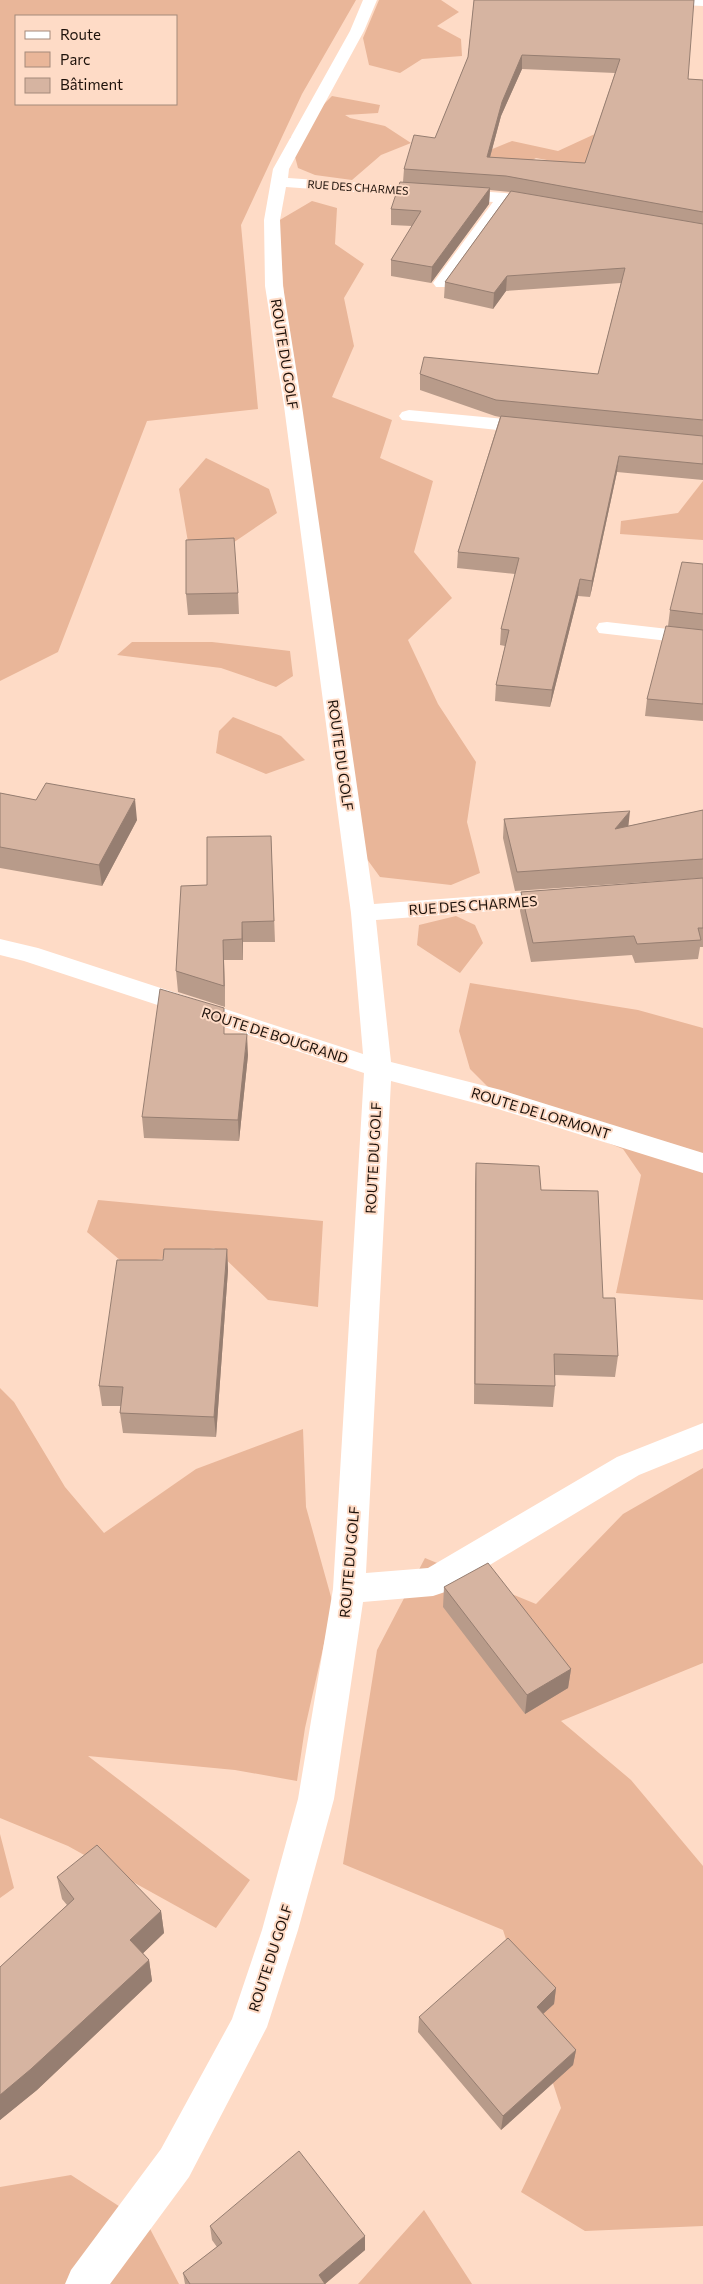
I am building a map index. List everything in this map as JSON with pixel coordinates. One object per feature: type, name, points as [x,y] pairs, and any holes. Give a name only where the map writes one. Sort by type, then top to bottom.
[{"type":"street","name":"ROUTE DU GOLF","points":[[85,2284],[175,2163],[248,2027],[280,1930],[316,1799],[349,1589],[378,1068],[363,913],[293,406],[274,286],[272,220],[281,169],[357,32],[370,0]]},
{"type":"street","points":[[661,0],[703,2]]},
{"type":"street","name":"RUE DES CHARMES","points":[[280,182],[505,198],[552,207]]},
{"type":"street","points":[[442,283],[505,198]]},
{"type":"street","points":[[409,416],[556,430]]},
{"type":"street","points":[[607,628],[703,639]]},
{"type":"street","name":"RUE DES CHARMES","points":[[363,913],[576,897]]},
{"type":"street","name":"ROUTE DE BOUGRAND","points":[[0,947],[29,954],[378,1068]]},
{"type":"street","name":"ROUTE DE LORMONT","points":[[378,1068],[501,1100],[703,1163]]},
{"type":"street","points":[[349,1589],[433,1582],[628,1466],[703,1436]]},
{"type":"green space","points":[[0,0],[356,0],[302,94],[241,225],[258,409],[147,421],[58,652],[0,681]]},
{"type":"green space","points":[[379,0],[441,0],[459,12],[437,26],[461,39],[462,56],[422,59],[400,73],[369,65],[363,38]]},
{"type":"green space","points":[[332,96],[380,105],[378,113],[345,115],[350,118],[385,126],[411,143],[381,155],[352,180],[315,175],[298,168],[290,138]]},
{"type":"green space","points":[[597,133],[606,171],[536,158],[524,164],[485,163],[490,150],[512,141],[558,151]]},
{"type":"green space","points":[[312,201],[337,208],[335,244],[364,264],[344,298],[354,346],[332,397],[392,420],[380,458],[433,481],[414,552],[452,598],[408,640],[438,704],[476,762],[467,822],[480,873],[451,885],[380,877],[353,840],[293,406],[278,221]]},
{"type":"green space","points":[[206,458],[269,489],[277,513],[218,553],[188,542],[179,489]]},
{"type":"green space","points":[[703,481],[703,540],[620,534],[621,521],[678,513]]},
{"type":"green space","points":[[132,642],[212,642],[290,651],[293,676],[276,687],[221,668],[117,655]]},
{"type":"green space","points":[[233,717],[281,736],[305,760],[266,774],[216,753],[219,731]]},
{"type":"green space","points":[[456,916],[475,925],[483,943],[460,973],[417,945],[419,925]]},
{"type":"green space","points":[[470,983],[638,1010],[703,1028],[703,1300],[616,1293],[641,1175],[623,1149],[501,1100],[470,1069],[459,1031]]},
{"type":"green space","points":[[98,1200],[323,1221],[318,1307],[268,1300],[214,1248],[127,1266],[87,1232]]},
{"type":"green space","points":[[0,1388],[14,1402],[65,1487],[104,1533],[196,1469],[303,1429],[306,1507],[333,1604],[305,1728],[297,1781],[235,1770],[88,1756],[250,1880],[216,1928],[68,1846],[0,1818]]},
{"type":"green space","points":[[703,1468],[703,1663],[561,1721],[631,1780],[703,1866],[703,2226],[585,2231],[521,2192],[561,2108],[503,1930],[343,1864],[377,1650],[425,1558],[536,1604],[623,1514]]},
{"type":"green space","points":[[0,1834],[14,1888],[0,1898]]},
{"type":"green space","points":[[71,2175],[148,2225],[179,2284],[0,2284],[0,2187]]},
{"type":"green space","points":[[424,2210],[472,2284],[358,2284]]},
{"type":"building","points":[[474,0],[694,0],[688,79],[703,80],[703,212],[506,176],[404,169],[414,135],[435,138],[468,57]],"holes":[[[522,55],[620,59],[585,163],[487,157],[502,102]]]},
{"type":"building","points":[[400,182],[490,188],[432,267],[391,260],[421,211],[391,209]]},
{"type":"building","points":[[511,191],[703,224],[703,420],[496,400],[420,374],[424,357],[598,374],[625,268],[507,276],[494,293],[445,282]]},
{"type":"building","points":[[501,416],[703,436],[703,464],[619,456],[592,581],[580,579],[552,690],[496,685],[509,630],[501,629],[519,558],[458,552]]},
{"type":"building","points":[[234,538],[238,593],[186,594],[186,540]]},
{"type":"building","points":[[682,562],[703,564],[703,614],[670,610]]},
{"type":"building","points":[[666,626],[703,630],[703,704],[647,699]]},
{"type":"building","points":[[46,783],[135,799],[99,865],[0,847],[0,793],[36,800]]},
{"type":"building","points":[[703,810],[703,859],[517,872],[504,819],[630,811],[615,829]]},
{"type":"building","points":[[271,836],[274,921],[242,922],[242,939],[223,940],[224,986],[176,971],[181,886],[207,885],[207,837]]},
{"type":"building","points":[[703,878],[703,928],[698,928],[701,940],[637,944],[634,936],[533,943],[521,892]]},
{"type":"building","points":[[160,989],[224,1008],[224,1034],[247,1034],[238,1120],[142,1117]]},
{"type":"building","points":[[476,1163],[539,1166],[541,1190],[598,1191],[603,1298],[615,1298],[618,1356],[554,1354],[555,1386],[475,1384]]},
{"type":"building","points":[[164,1249],[227,1249],[214,1417],[120,1413],[123,1387],[99,1386],[117,1260],[163,1260]]},
{"type":"building","points":[[488,1563],[571,1669],[527,1695],[444,1587]]},
{"type":"building","points":[[97,1845],[161,1911],[130,1940],[149,1960],[31,2069],[0,2095],[0,1967],[74,1899],[57,1877]]},
{"type":"building","points":[[508,1938],[556,1988],[537,2007],[576,2050],[503,2116],[419,2017]]},
{"type":"building","points":[[299,2151],[365,2236],[319,2275],[325,2284],[190,2284],[183,2273],[222,2243],[210,2226]]}]
